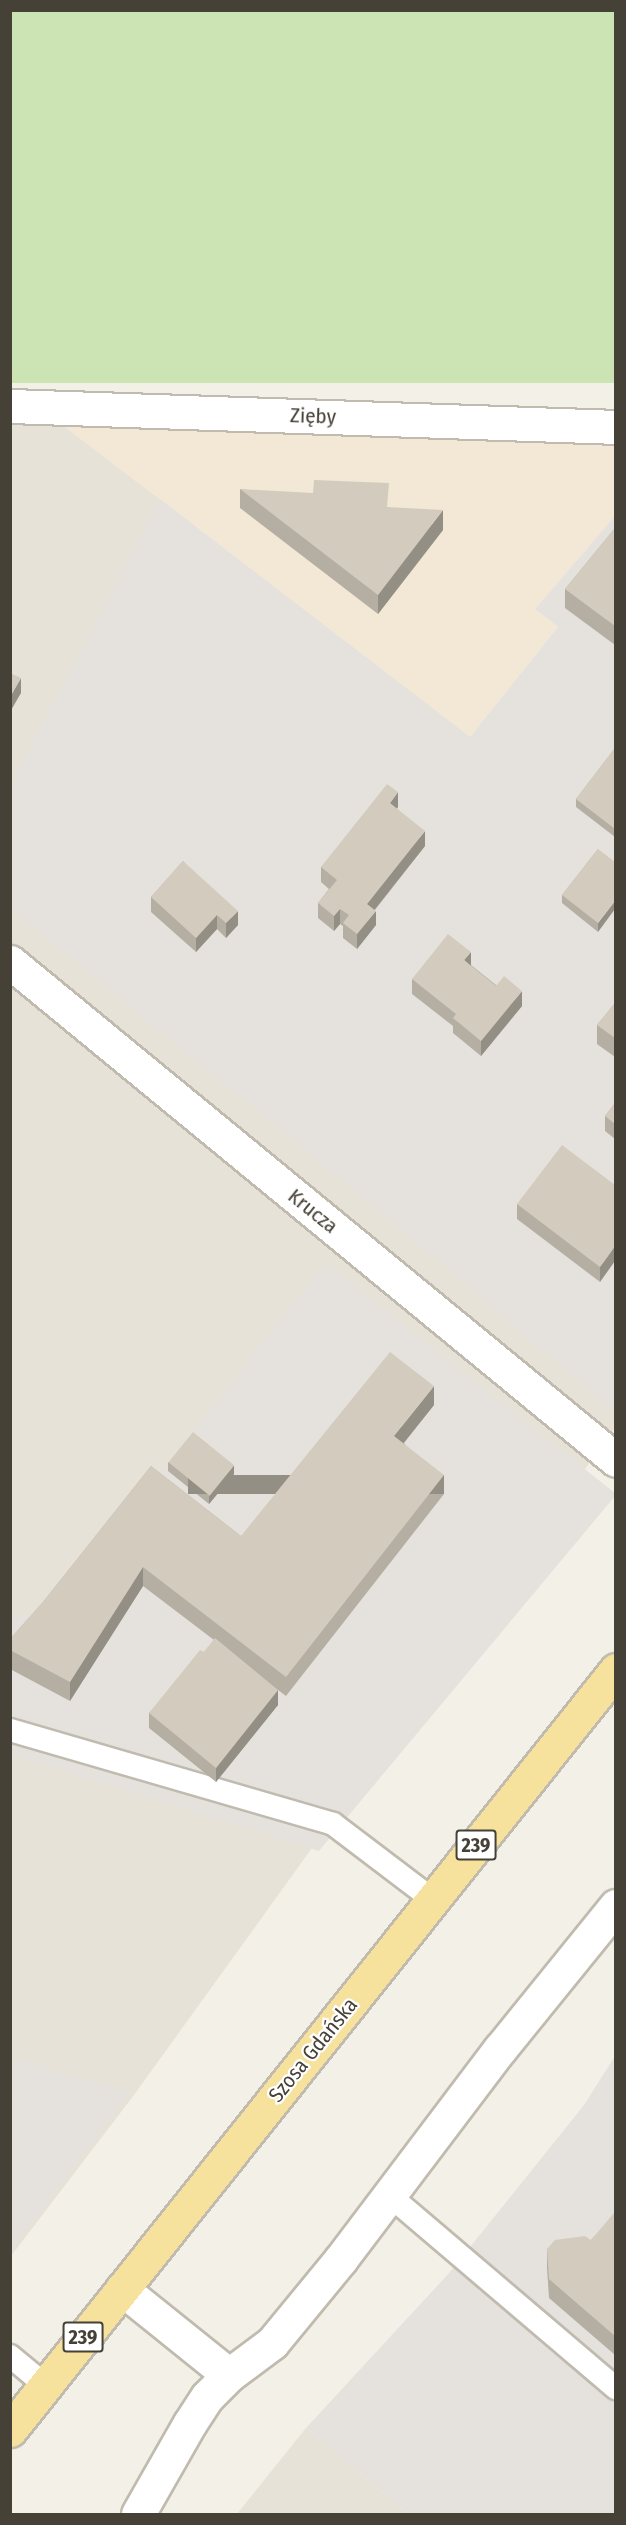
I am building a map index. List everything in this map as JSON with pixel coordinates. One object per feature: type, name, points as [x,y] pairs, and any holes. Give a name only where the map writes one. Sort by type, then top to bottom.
[{"type":"main road","name":"Szosa Gdańska","points":[[10,2430],[615,1670]]},
{"type":"street","name":"Zięby","points":[[10,406],[615,427]]},
{"type":"street","name":"Krucza","points":[[10,962],[615,1461]]},
{"type":"street","points":[[138,2514],[207,2397],[229,2375],[272,2343],[341,2259],[500,2049],[615,1906]]},
{"type":"street","points":[[122,2289],[229,2375]]},
{"type":"lane","points":[[10,1730],[333,1824],[433,1900]]},
{"type":"lane","points":[[389,2195],[615,2388]]},
{"type":"lane","points":[[10,2356],[45,2385]]},
{"type":"shaded area","points":[[11,419],[56,420],[447,718],[615,856],[616,1426],[134,2095],[11,2256]]},
{"type":"shaded area","points":[[56,420],[615,446],[615,516],[535,609],[558,627],[470,737]]},
{"type":"shaded area","points":[[160,499],[470,737],[558,627],[535,609],[615,516],[615,1412],[386,1217],[11,909],[10,786]]},
{"type":"shaded area","points":[[325,1263],[615,1493],[615,1496],[319,1851],[11,1755],[10,1611],[44,1621]]},
{"type":"shaded area","points":[[615,2056],[615,2514],[409,2514],[306,2428],[450,2272],[584,2105]]},
{"type":"shaded area","points":[[10,2057],[130,2092],[11,2251]]},
{"type":"shaded area","points":[[306,2428],[409,2514],[237,2514]]},
{"type":"green space","points":[[11,10],[615,10],[615,383],[11,383]]},
{"type":"building","points":[[314,480],[389,483],[387,507],[443,510],[378,595],[240,489],[313,493]]},
{"type":"building","points":[[615,528],[615,626],[565,589]]},
{"type":"building","points":[[10,673],[21,678],[10,697]]},
{"type":"building","points":[[615,748],[615,829],[576,799]]},
{"type":"building","points":[[387,784],[398,792],[390,803],[425,831],[367,904],[376,911],[357,934],[343,923],[349,915],[340,909],[334,916],[318,903],[337,880],[321,867]]},
{"type":"building","points":[[598,849],[615,862],[615,901],[598,923],[562,895]]},
{"type":"building","points":[[183,861],[238,911],[226,923],[217,915],[196,938],[151,897]]},
{"type":"building","points":[[448,934],[471,952],[464,960],[496,986],[504,976],[522,991],[481,1041],[453,1018],[456,1014],[412,979]]},
{"type":"building","points":[[615,1003],[615,1038],[597,1025]]},
{"type":"building","points":[[615,1103],[615,1124],[605,1116]]},
{"type":"building","points":[[562,1145],[615,1185],[615,1246],[600,1267],[517,1204]]},
{"type":"building","points":[[390,1352],[434,1386],[394,1436],[444,1475],[286,1677],[143,1567],[70,1682],[10,1650],[10,1639],[43,1602],[151,1466],[241,1536]]},
{"type":"building","points":[[193,1432],[234,1465],[210,1496],[168,1462]]},
{"type":"building","points":[[215,1638],[278,1690],[216,1768],[149,1713],[200,1650],[204,1652]]},
{"type":"building","points":[[614,2213],[615,2336],[549,2279],[547,2249],[555,2240],[585,2236],[591,2240]]}]
